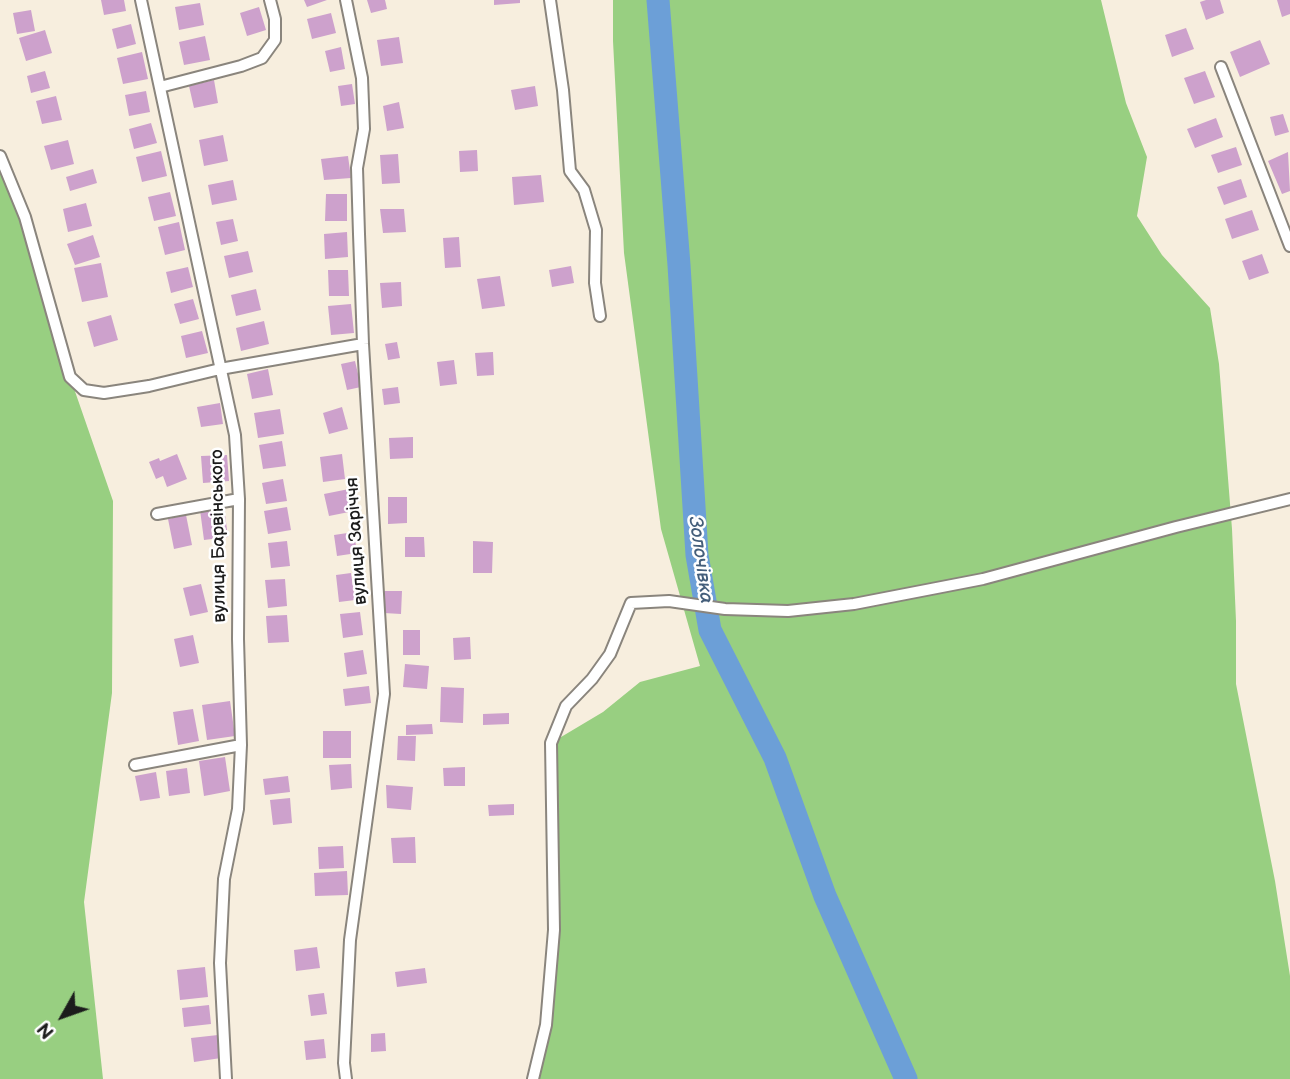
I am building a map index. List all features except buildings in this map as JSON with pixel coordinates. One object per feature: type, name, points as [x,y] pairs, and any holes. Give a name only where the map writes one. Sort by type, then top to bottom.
[{"type":"street","name":"вулиця Барвінського","points":[[142,0],[235,435],[239,499],[238,639],[241,745],[238,809],[224,879],[220,963],[226,1079]]},
{"type":"street","points":[[160,87],[242,66],[262,58],[275,40],[275,19],[270,0]]},
{"type":"street","name":"вулиця Заріччя","points":[[346,0],[362,78],[364,129],[358,168],[363,344],[384,694],[350,940],[344,1063],[346,1079]]},
{"type":"street","points":[[550,0],[563,89],[570,171],[584,190],[596,230],[596,283],[600,316]]},
{"type":"street","points":[[1221,67],[1290,246]]},
{"type":"street","points":[[0,156],[25,217],[70,377],[84,390],[104,393],[363,344]]},
{"type":"street","points":[[157,514],[239,499]]},
{"type":"street","points":[[533,1079],[546,1025],[554,930],[551,743],[566,706],[592,679],[610,654],[631,603],[669,601],[725,608],[788,611],[867,601],[983,579],[1290,499]]},
{"type":"street","points":[[135,765],[241,745]]},
{"type":"green space","points":[[613,0],[1101,0],[1126,103],[1147,157],[1137,216],[1162,255],[1210,308],[1219,364],[1232,529],[1236,684],[1275,881],[1290,976],[1290,1079],[533,1079],[546,1025],[554,930],[551,743],[603,712],[640,682],[700,666],[661,529],[624,253]]},
{"type":"green space","points":[[0,169],[17,209],[70,377],[113,501],[112,693],[84,902],[103,1079],[0,1079]]},
{"type":"waterway","name":"Золочівка","points":[[658,0],[679,265],[697,555],[710,630],[775,758],[825,896],[906,1079]]}]
